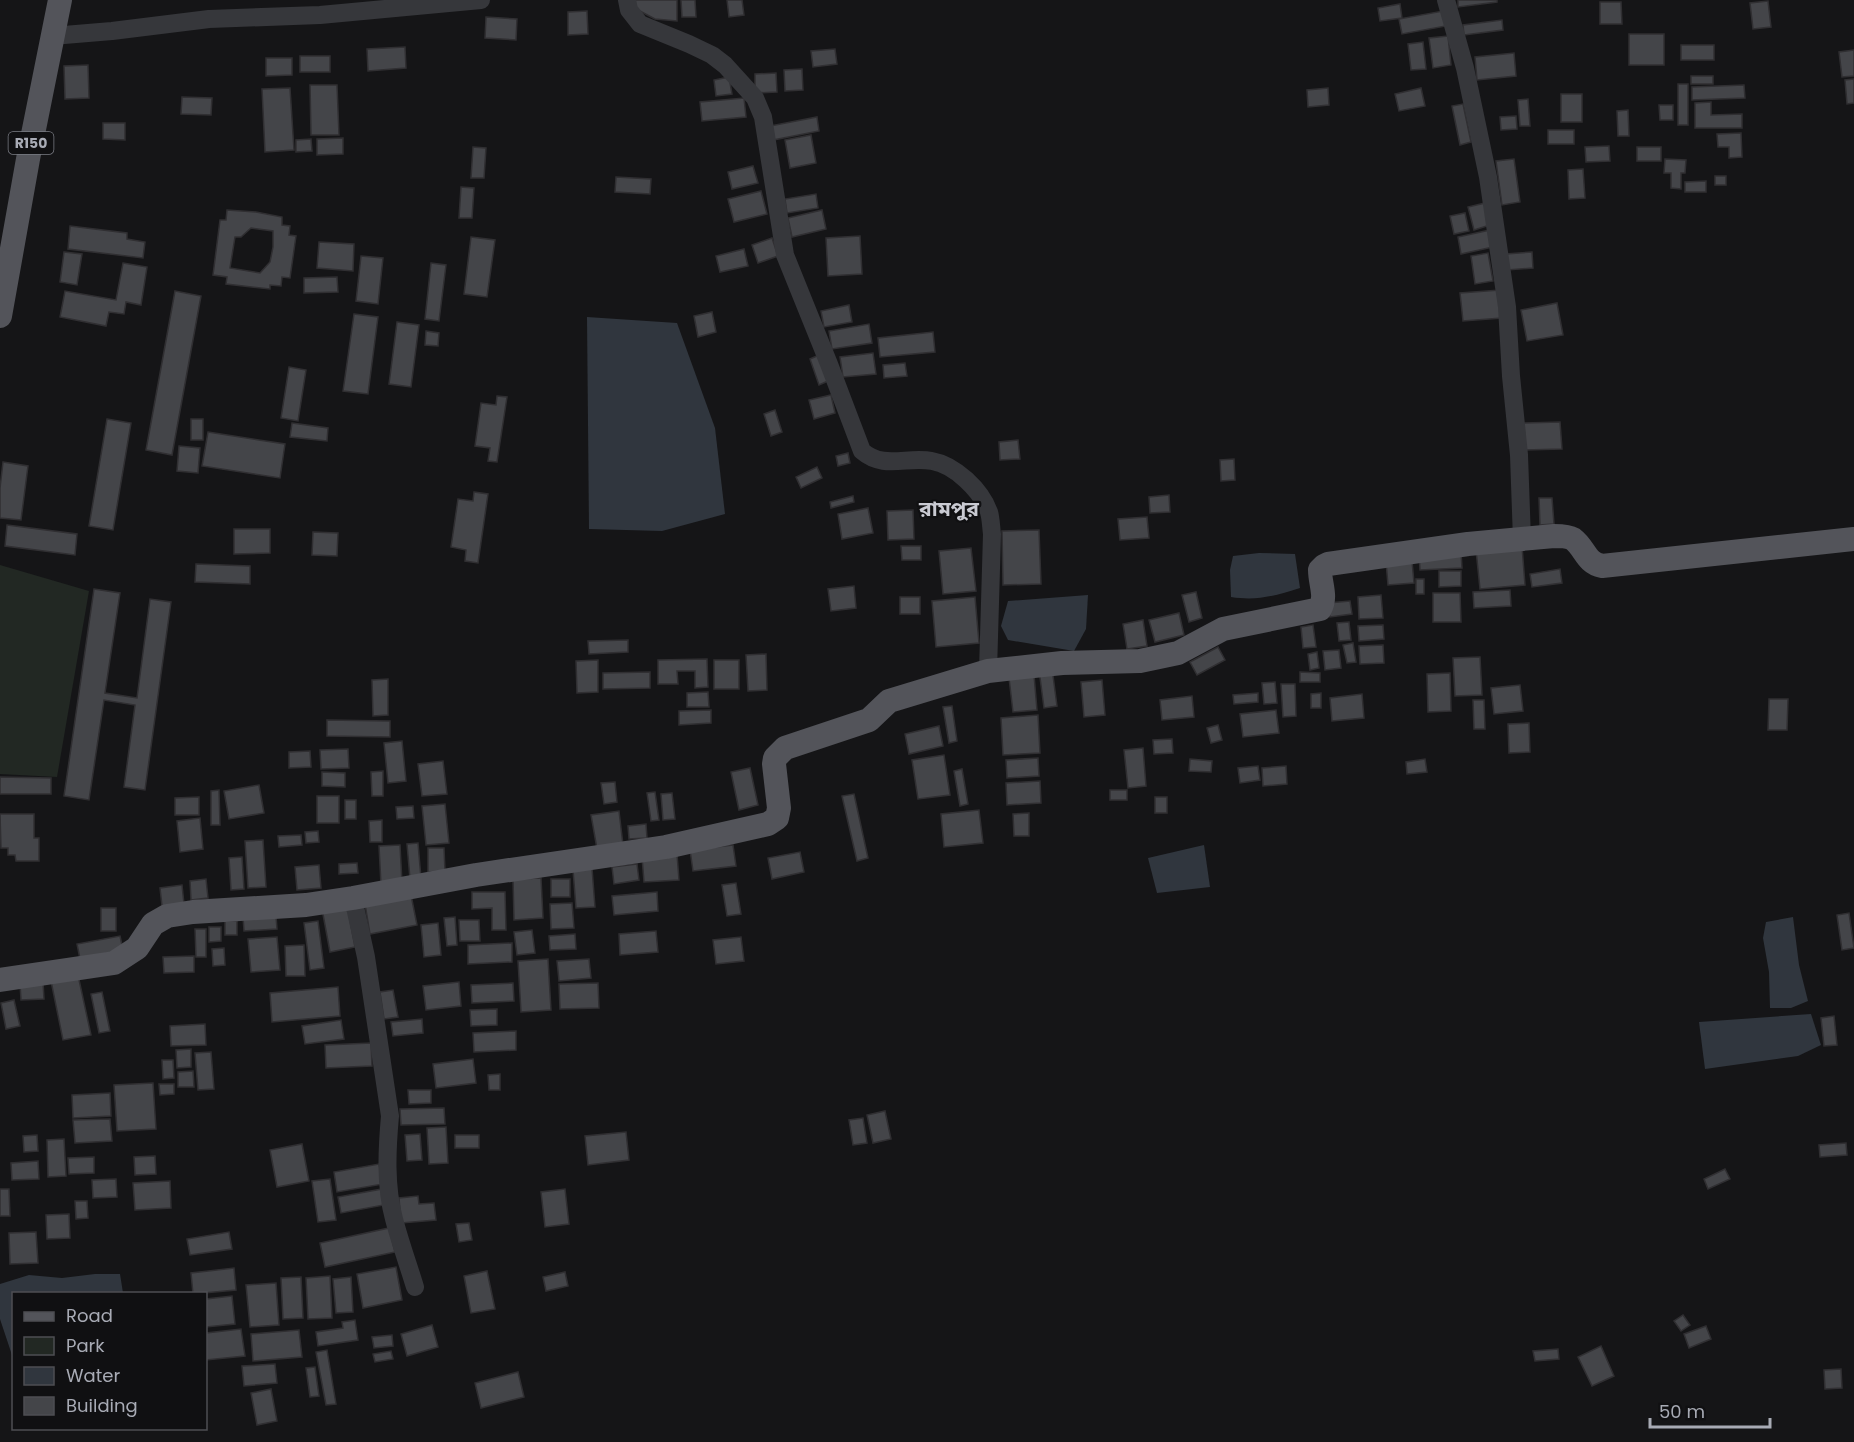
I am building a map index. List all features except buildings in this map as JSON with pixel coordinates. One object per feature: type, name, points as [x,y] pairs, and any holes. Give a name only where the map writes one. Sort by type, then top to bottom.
[{"type":"main road","name":"R150","points":[[0,316],[3,287],[60,0]]},
{"type":"main road","points":[[0,980],[114,963],[137,948],[153,924],[166,916],[192,912],[306,905],[353,898],[476,875],[666,847],[768,824],[777,818],[779,808],[775,758],[785,748],[869,720],[889,701],[988,671],[1062,663],[1140,661],[1178,653],[1223,629],[1320,609],[1324,595],[1320,570],[1328,564],[1468,544],[1554,536],[1573,539],[1590,561],[1602,566],[1854,539]]},
{"type":"street","points":[[52,36],[209,19],[320,15],[481,0]]},
{"type":"street","points":[[627,0],[629,10],[640,24],[712,55],[725,65],[755,99],[764,117],[785,255],[862,451],[870,458],[881,461],[933,461],[959,474],[980,493],[989,513],[992,534],[988,671]]},
{"type":"street","points":[[1446,0],[1465,68],[1488,177],[1507,307],[1519,455],[1522,540]]},
{"type":"street","points":[[353,898],[366,957],[390,1116],[388,1180],[393,1217],[415,1287]]},
{"type":"green space","points":[[0,565],[89,591],[57,777],[0,774]]},
{"type":"water","points":[[587,317],[677,323],[715,428],[725,514],[662,531],[589,529]]},
{"type":"water","points":[[1259,553],[1295,554],[1300,588],[1266,597],[1231,597],[1230,570],[1233,556]]},
{"type":"water","points":[[1088,595],[1086,629],[1074,651],[1008,640],[1001,626],[1008,601]]},
{"type":"water","points":[[1204,845],[1210,887],[1157,893],[1148,858]]},
{"type":"water","points":[[1793,917],[1799,965],[1808,1001],[1791,1008],[1770,1008],[1769,972],[1763,938],[1766,922]]},
{"type":"water","points":[[1811,1014],[1821,1045],[1798,1056],[1705,1069],[1699,1022]]},
{"type":"water","points":[[120,1274],[123,1292],[12,1292],[12,1355],[0,1319],[0,1284],[29,1275],[62,1278]]},
{"type":"district","name":"রামপুর","points":[[949,508]]}]
